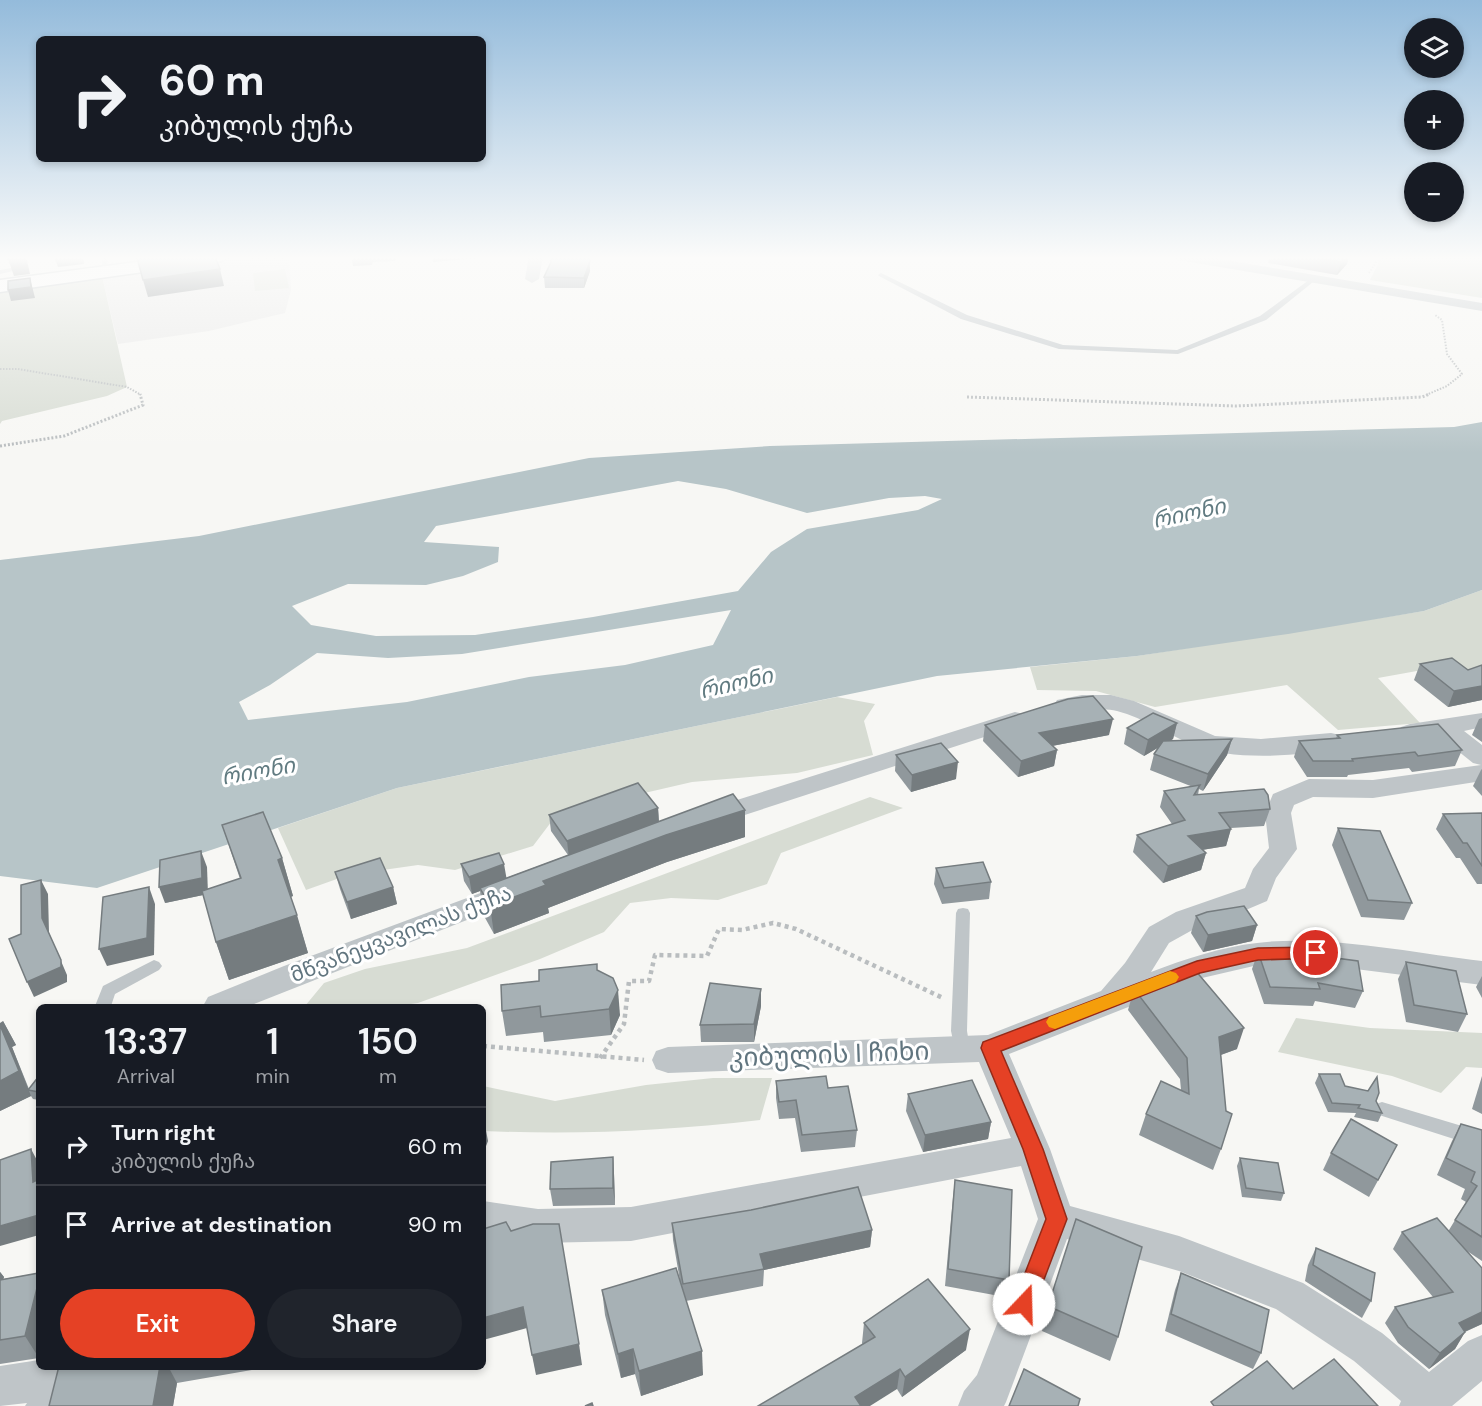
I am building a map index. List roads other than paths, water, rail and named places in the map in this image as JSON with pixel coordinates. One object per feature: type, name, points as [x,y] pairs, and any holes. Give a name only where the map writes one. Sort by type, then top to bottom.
[{"type":"street","points":[[688,826],[743,805],[1040,711],[1094,700],[1118,702],[1141,710],[1219,744],[1291,745],[1355,739]]},
{"type":"street","points":[[1387,735],[1482,720]]},
{"type":"street","points":[[1443,727],[1482,757]]},
{"type":"street","points":[[1113,999],[1136,971],[1159,935],[1186,920],[1217,911],[1257,894],[1263,876],[1283,849],[1278,813],[1282,800],[1309,788],[1373,789],[1482,773]]},
{"type":"street","name":"მწვანეყვავილას ქუჩა","points":[[224,1004],[295,974],[535,883]]},
{"type":"street","name":"კიბულის I ჩიხი","points":[[658,1060],[976,1048],[1197,967],[1258,954],[1316,953],[1482,973]]},
{"type":"street","points":[[976,1048],[1033,1149],[1056,1219],[992,1388],[979,1406]]},
{"type":"street","points":[[486,1219],[499,1222],[568,1227],[630,1224],[1033,1149]]},
{"type":"street","points":[[1056,1219],[1179,1254],[1289,1296],[1368,1347],[1424,1402],[1482,1355]]},
{"type":"street","points":[[0,1386],[54,1383]]},
{"type":"lane","points":[[979,322],[1062,347],[1178,352],[1254,322]]},
{"type":"lane","points":[[963,913],[959,1031],[976,1048]]},
{"type":"lane","points":[[104,1004],[108,990],[154,966]]},
{"type":"lane","points":[[1382,1109],[1482,1140]]},
{"type":"water","name":"რიონი","points":[[1482,422],[1482,590],[1424,611],[1137,656],[937,676],[397,788],[97,888],[0,876],[0,560],[199,536],[589,458],[770,446],[1454,427]],"holes":[[[678,481],[726,489],[807,513],[889,498],[925,496],[942,499],[918,510],[807,529],[771,552],[738,591],[593,617],[475,635],[376,636],[311,625],[292,606],[348,584],[426,585],[463,576],[498,562],[499,547],[424,542],[436,526]],[[731,610],[713,645],[625,665],[529,677],[407,702],[248,720],[239,702],[270,685],[317,653],[388,658],[462,654]]]}]
